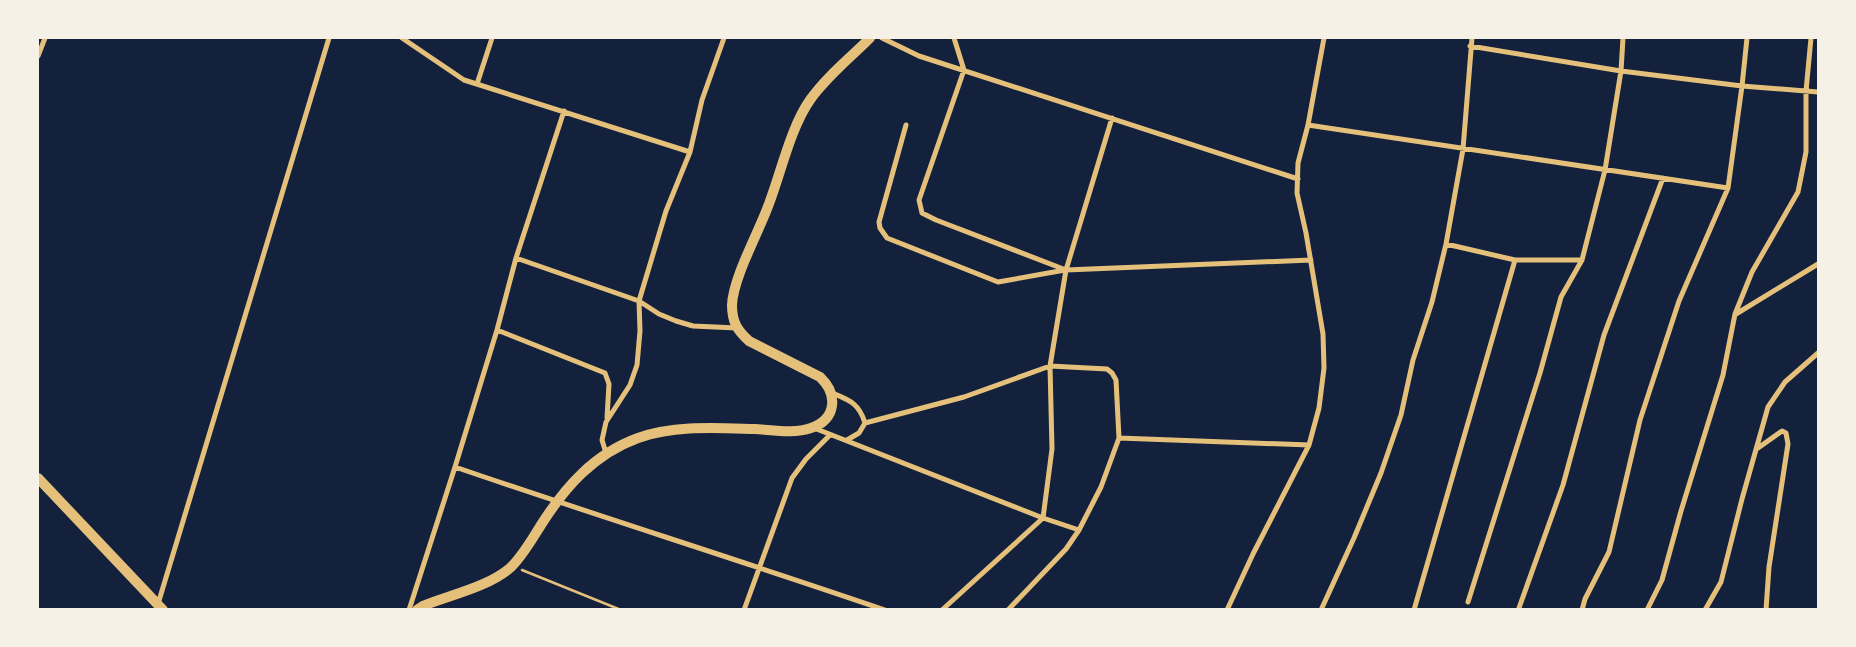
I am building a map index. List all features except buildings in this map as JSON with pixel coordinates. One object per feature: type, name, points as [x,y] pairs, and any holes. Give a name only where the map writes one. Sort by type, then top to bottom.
[{"type":"main road","points":[[417,610],[497,578],[512,566],[556,502],[574,480],[595,460],[617,446],[662,432],[729,428],[800,431],[813,428],[824,420],[832,408],[832,393],[827,385],[820,378],[759,347],[742,335],[733,321],[732,304],[735,287],[768,208],[800,117],[819,89],[870,38]]},
{"type":"main road","points":[[38,478],[160,607]]},
{"type":"street","points":[[38,56],[45,38]]},
{"type":"street","points":[[160,607],[329,38]]},
{"type":"street","points":[[402,38],[464,80],[690,152]]},
{"type":"street","points":[[477,84],[492,38]]},
{"type":"street","points":[[606,422],[630,385],[637,365],[640,331],[638,301],[666,211],[690,152],[702,100],[724,38]]},
{"type":"street","points":[[882,38],[919,56],[1298,179]]},
{"type":"street","points":[[954,38],[964,70],[919,200],[922,213],[1066,270]]},
{"type":"street","points":[[1227,610],[1257,546],[1309,445],[1319,408],[1324,368],[1323,334],[1311,260],[1297,193],[1298,163],[1308,124],[1324,38]]},
{"type":"street","points":[[1321,610],[1374,489],[1398,423],[1413,360],[1432,302],[1446,244],[1463,149],[1472,38]]},
{"type":"street","points":[[1468,602],[1540,373],[1561,297],[1582,260],[1605,170],[1623,38]]},
{"type":"street","points":[[1582,610],[1585,599],[1609,552],[1640,420],[1679,301],[1728,188],[1742,86],[1746,38]]},
{"type":"street","points":[[1647,610],[1662,580],[1723,375],[1735,314],[1752,272],[1798,192],[1806,152],[1806,91],[1811,38]]},
{"type":"street","points":[[1470,46],[1620,71],[1742,86],[1818,92]]},
{"type":"street","points":[[409,610],[497,330],[516,258],[564,111]]},
{"type":"street","points":[[942,610],[1043,518],[1052,449],[1050,366],[1066,270],[1112,118]]},
{"type":"street","points":[[1308,124],[1728,188]]},
{"type":"street","points":[[906,125],[879,222],[880,228],[888,238],[998,282],[1066,270],[1311,260]]},
{"type":"street","points":[[1519,608],[1563,485],[1604,335],[1664,178]]},
{"type":"street","points":[[1446,244],[1515,260],[1582,260]]},
{"type":"street","points":[[516,258],[638,301],[659,314],[676,321],[693,326],[738,328]]},
{"type":"street","points":[[1414,610],[1515,260]]},
{"type":"street","points":[[1735,314],[1818,264]]},
{"type":"street","points":[[497,330],[605,373],[610,384],[602,440],[606,454]]},
{"type":"street","points":[[1705,610],[1721,582],[1768,407],[1785,382],[1818,353]]},
{"type":"street","points":[[865,423],[964,397],[1050,366],[1107,369],[1112,373],[1116,380],[1118,438],[1101,487],[1079,530],[1066,549],[1008,610]]},
{"type":"street","points":[[832,393],[851,401],[862,412],[865,423],[859,434],[847,440]]},
{"type":"street","points":[[813,428],[1043,518],[1079,530]]},
{"type":"street","points":[[1758,448],[1782,431],[1786,433],[1788,444],[1769,566],[1766,610]]},
{"type":"street","points":[[744,610],[792,478],[806,459],[830,435]]},
{"type":"street","points":[[1118,438],[1309,445]]},
{"type":"street","points":[[455,467],[886,610]]},
{"type":"path","points":[[512,566],[621,610]]}]
